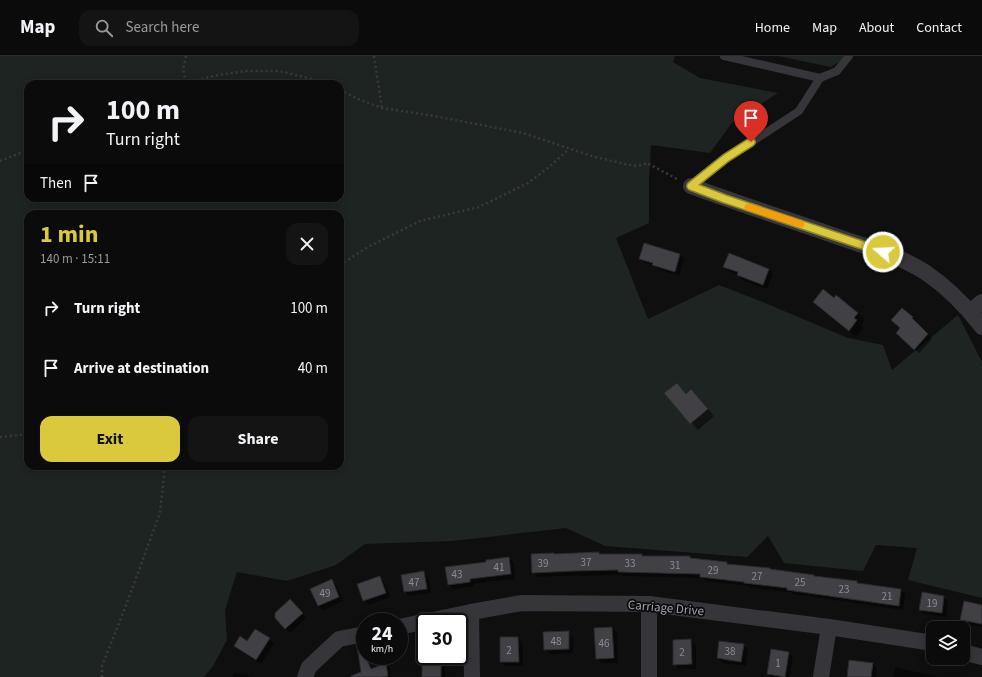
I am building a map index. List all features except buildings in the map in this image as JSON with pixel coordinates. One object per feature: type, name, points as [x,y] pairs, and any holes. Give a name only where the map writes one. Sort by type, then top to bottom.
[{"type":"street","points":[[691,186],[896,257],[925,272],[950,291],[976,307],[982,326]]},
{"type":"street","name":"Carriage Drive","points":[[408,625],[522,603],[649,604],[829,627],[926,642]]},
{"type":"street","points":[[649,604],[649,677]]},
{"type":"street","points":[[471,612],[472,677]]},
{"type":"street","points":[[821,677],[829,627]]},
{"type":"street","points":[[305,677],[310,667],[339,639],[356,636]]},
{"type":"street","points":[[970,654],[982,657]]},
{"type":"lane","points":[[724,56],[820,78]]},
{"type":"lane","points":[[691,186],[726,158],[799,111],[820,78],[836,71],[849,56]]},
{"type":"path","points":[[184,80],[183,69],[186,56]]},
{"type":"path","points":[[374,56],[382,108]]},
{"type":"path","points":[[197,80],[246,71],[279,71],[315,80]]},
{"type":"path","points":[[344,92],[382,108],[434,116],[523,134],[595,157],[634,166],[647,163],[691,186]]},
{"type":"path","points":[[344,262],[368,247],[420,221],[479,207],[528,183],[570,149]]},
{"type":"path","points":[[0,161],[24,152]]},
{"type":"path","points":[[0,437],[24,434]]},
{"type":"path","points":[[102,677],[102,666],[160,513],[165,470]]},
{"type":"shaded area","points":[[0,56],[675,56],[673,62],[700,78],[778,93],[731,124],[710,153],[651,145],[649,223],[616,238],[648,319],[719,285],[848,338],[883,345],[892,370],[958,315],[982,362],[982,598],[908,580],[917,548],[876,545],[863,571],[784,563],[768,536],[747,557],[605,546],[566,528],[452,541],[365,544],[336,565],[287,581],[237,572],[225,610],[227,640],[213,666],[204,677],[0,677]]},
{"type":"shaded area","points":[[778,56],[844,56],[842,60],[831,67]]},
{"type":"slow traffic","points":[[748,207],[801,224]]},
{"type":"route","points":[[751,142],[726,158],[691,186],[725,199],[883,252]]}]
